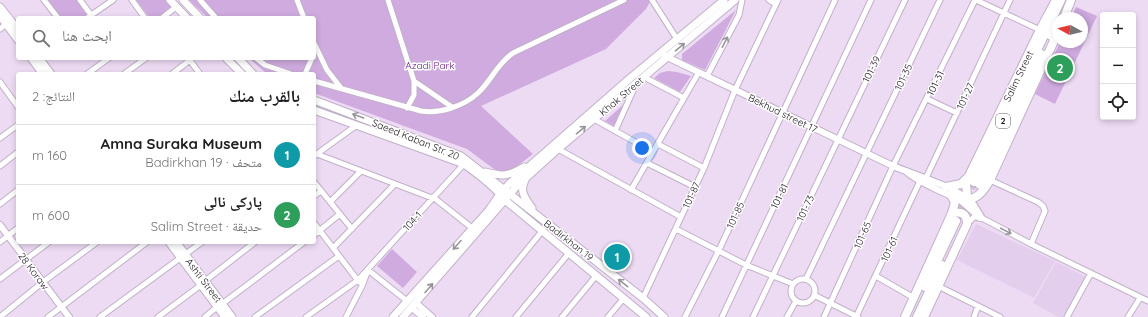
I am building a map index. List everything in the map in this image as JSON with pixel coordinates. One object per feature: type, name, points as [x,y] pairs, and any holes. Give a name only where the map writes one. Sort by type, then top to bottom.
[{"type":"main road","points":[[170,0],[185,16]]},
{"type":"main road","points":[[183,0],[198,16]]},
{"type":"main road","points":[[393,317],[472,228],[538,158],[724,0]]},
{"type":"main road","name":"Khak Street","points":[[505,194],[529,176],[558,149],[735,0]]},
{"type":"main road","name":"Salim Street","points":[[977,186],[1040,30],[1056,0]]},
{"type":"main road","name":"Salim Street","points":[[977,186],[1062,0]]},
{"type":"main road","name":"Salim Street","points":[[1062,12],[1067,0]]},
{"type":"main road","points":[[1066,12],[1071,0]]},
{"type":"main road","points":[[0,7],[16,27]]},
{"type":"main road","points":[[0,16],[16,37]]},
{"type":"main road","name":"Salim Street","points":[[977,186],[1052,33]]},
{"type":"main road","name":"Salim Street","points":[[964,196],[977,186],[990,180],[1052,45]]},
{"type":"main road","points":[[32,60],[42,72]]},
{"type":"main road","points":[[40,60],[50,72]]},
{"type":"main road","points":[[228,60],[240,72]]},
{"type":"main road","points":[[240,60],[251,72]]},
{"type":"main road","name":"Saeed Kaban Str. 20","points":[[316,101],[461,156],[482,171],[505,194]]},
{"type":"main road","name":"Saeed Kaban Str. 20","points":[[316,112],[357,125],[464,164],[505,194]]},
{"type":"main road","points":[[482,171],[499,176],[506,176],[538,158]]},
{"type":"main road","points":[[474,172],[492,194],[489,210]]},
{"type":"main road","points":[[529,176],[522,186],[523,195],[540,217]]},
{"type":"main road","points":[[946,187],[961,184],[977,186]]},
{"type":"main road","points":[[964,196],[971,194],[977,186]]},
{"type":"main road","points":[[964,196],[973,199],[977,186]]},
{"type":"main road","points":[[490,219],[505,194]]},
{"type":"main road","name":"Badirkhan 19","points":[[505,194],[516,209],[646,317]]},
{"type":"main road","name":"Badirkhan 19","points":[[505,194],[540,217],[643,298],[664,317]]},
{"type":"main road","points":[[906,317],[952,213],[955,202],[951,195]]},
{"type":"main road","points":[[964,196],[980,217]]},
{"type":"main road","points":[[403,317],[490,219],[506,205],[516,209]]},
{"type":"main road","points":[[924,317],[963,223],[963,213],[952,213]]},
{"type":"main road","points":[[910,317],[963,223]]},
{"type":"main road","points":[[917,317],[963,223]]},
{"type":"main road","points":[[171,244],[183,256]]},
{"type":"main road","name":"Ashti Street","points":[[177,244],[183,256],[220,306],[232,317]]},
{"type":"main road","points":[[220,306],[225,317]]},
{"type":"street","points":[[44,0],[56,16]]},
{"type":"street","points":[[80,0],[88,16]]},
{"type":"street","points":[[90,16],[113,0]]},
{"type":"street","points":[[132,0],[144,16]]},
{"type":"street","points":[[200,0],[214,16]]},
{"type":"street","points":[[297,0],[303,16]]},
{"type":"street","points":[[388,0],[414,81],[414,95],[408,108]]},
{"type":"street","points":[[316,82],[421,111],[432,112],[452,107],[463,103],[479,92],[499,65],[513,53],[624,0]]},
{"type":"street","points":[[652,0],[677,39]]},
{"type":"street","points":[[707,76],[739,15],[742,0]]},
{"type":"street","points":[[769,0],[777,2]]},
{"type":"street","name":"101-85","points":[[685,317],[719,250],[835,0]]},
{"type":"street","name":"101-81","points":[[722,317],[872,0]]},
{"type":"street","name":"101-39","points":[[837,139],[905,0]]},
{"type":"street","name":"101-35","points":[[806,279],[940,0]]},
{"type":"street","points":[[976,0],[1040,30]]},
{"type":"street","name":"101-31","points":[[893,166],[976,0]]},
{"type":"street","name":"101-27","points":[[923,180],[957,113],[1010,0]]},
{"type":"street","name":"101-87","points":[[643,298],[695,188],[735,90],[777,2]]},
{"type":"street","points":[[165,16],[176,7]]},
{"type":"street","points":[[0,29],[6,24]]},
{"type":"street","points":[[316,51],[327,70],[342,89]]},
{"type":"street","name":"Bekhud street 17","points":[[660,54],[907,172],[912,177],[946,187],[964,196]]},
{"type":"street","points":[[90,72],[106,60]]},
{"type":"street","points":[[127,72],[143,60]]},
{"type":"street","points":[[174,72],[188,60]]},
{"type":"street","points":[[190,60],[199,72]]},
{"type":"street","points":[[259,60],[265,65],[285,72]]},
{"type":"street","points":[[306,72],[311,60]]},
{"type":"street","points":[[631,190],[699,72]]},
{"type":"street","points":[[644,77],[684,98]]},
{"type":"street","points":[[414,81],[452,107]]},
{"type":"street","points":[[615,131],[637,83]]},
{"type":"street","points":[[1,84],[16,104]]},
{"type":"street","points":[[927,99],[957,113]]},
{"type":"street","points":[[594,119],[653,152]]},
{"type":"street","points":[[316,155],[357,125]]},
{"type":"street","points":[[0,138],[16,126]]},
{"type":"street","name":"101-73","points":[[753,317],[837,139]]},
{"type":"street","points":[[658,144],[704,168]]},
{"type":"street","points":[[558,149],[681,217]]},
{"type":"street","points":[[0,166],[16,154]]},
{"type":"street","points":[[316,155],[433,197],[472,228]]},
{"type":"street","points":[[647,163],[695,188]]},
{"type":"street","name":"104-1","points":[[306,317],[360,279],[464,164]]},
{"type":"street","name":"101-65","points":[[824,317],[893,166]]},
{"type":"street","points":[[330,202],[361,171]]},
{"type":"street","name":"Bekhud street 17","points":[[923,180],[951,195],[964,196]]},
{"type":"street","name":"101-61","points":[[857,317],[923,180]]},
{"type":"street","points":[[990,180],[1038,202],[1043,206],[1045,211],[1031,244]]},
{"type":"street","points":[[316,184],[352,229]]},
{"type":"street","points":[[333,248],[395,184]]},
{"type":"street","points":[[316,194],[321,190]]},
{"type":"street","points":[[0,204],[16,192]]},
{"type":"street","points":[[316,233],[340,214]]},
{"type":"street","points":[[963,223],[974,217],[980,217],[1031,244],[1148,301]]},
{"type":"street","name":"28 Koraw","points":[[0,225],[69,317]]},
{"type":"street","points":[[316,225],[339,256],[360,279],[362,286]]},
{"type":"street","points":[[676,229],[746,265],[793,284]]},
{"type":"street","points":[[0,242],[16,230]]},
{"type":"street","points":[[472,317],[542,230]]},
{"type":"street","points":[[0,279],[46,244]]},
{"type":"street","points":[[0,317],[43,282],[94,244]]},
{"type":"street","points":[[48,317],[144,244]]},
{"type":"street","points":[[100,317],[199,244]]},
{"type":"street","points":[[158,317],[252,244]]},
{"type":"street","points":[[205,317],[301,244]]},
{"type":"street","points":[[516,317],[569,253]]},
{"type":"street","points":[[255,317],[339,256]]},
{"type":"street","points":[[346,317],[362,286],[368,270],[407,301]]},
{"type":"street","points":[[1067,317],[1091,273]]},
{"type":"street","points":[[562,317],[596,276]]},
{"type":"street","points":[[876,276],[914,298]]},
{"type":"street","points":[[799,279],[806,279],[813,284],[815,291],[813,298],[803,303],[796,301],[793,298],[791,291],[793,284],[799,279]]},
{"type":"street","points":[[938,286],[1000,317]]},
{"type":"street","points":[[814,295],[857,317]]},
{"type":"street","points":[[608,317],[624,298]]},
{"type":"street","points":[[1128,317],[1140,298]]},
{"type":"street","points":[[787,317],[796,301]]},
{"type":"street","points":[[414,305],[423,317]]},
{"type":"street","points":[[414,305],[432,317]]},
{"type":"street","points":[[974,317],[978,306]]},
{"type":"shaded area","points":[[976,224],[1055,261],[1034,298],[957,260]]},
{"type":"shaded area","points":[[1056,262],[1088,278],[1066,317],[1058,317],[1033,303]]},
{"type":"green space","points":[[48,0],[78,0],[89,14],[86,16],[60,16]]},
{"type":"green space","points":[[136,0],[167,0],[172,6],[160,16],[148,16]]},
{"type":"green space","name":"Azadi Park","points":[[189,0],[651,0],[646,9],[606,49],[481,106],[533,154],[513,169],[506,172],[500,172],[494,169],[467,149],[316,94],[316,72],[265,72],[251,60],[316,60],[316,16],[206,16]]},
{"type":"green space","points":[[1076,7],[1088,12],[1074,12]]},
{"type":"green space","points":[[736,10],[705,70],[682,60],[682,54]]},
{"type":"green space","points":[[1088,12],[1097,16],[1088,35]]},
{"type":"green space","points":[[1057,48],[1082,48],[1055,104],[1035,94]]},
{"type":"green space","points":[[668,71],[691,76],[680,92],[654,78],[660,73]]},
{"type":"green space","points":[[623,105],[614,126],[605,121]]},
{"type":"green space","points":[[392,249],[417,272],[403,288],[377,266]]},
{"type":"tunnel","points":[[956,221],[974,182]]},
{"type":"place","name":"پارکی نالی","points":[[1060,68]]},
{"type":"place","name":"Amna Suraka Museum","points":[[617,257]]}]
